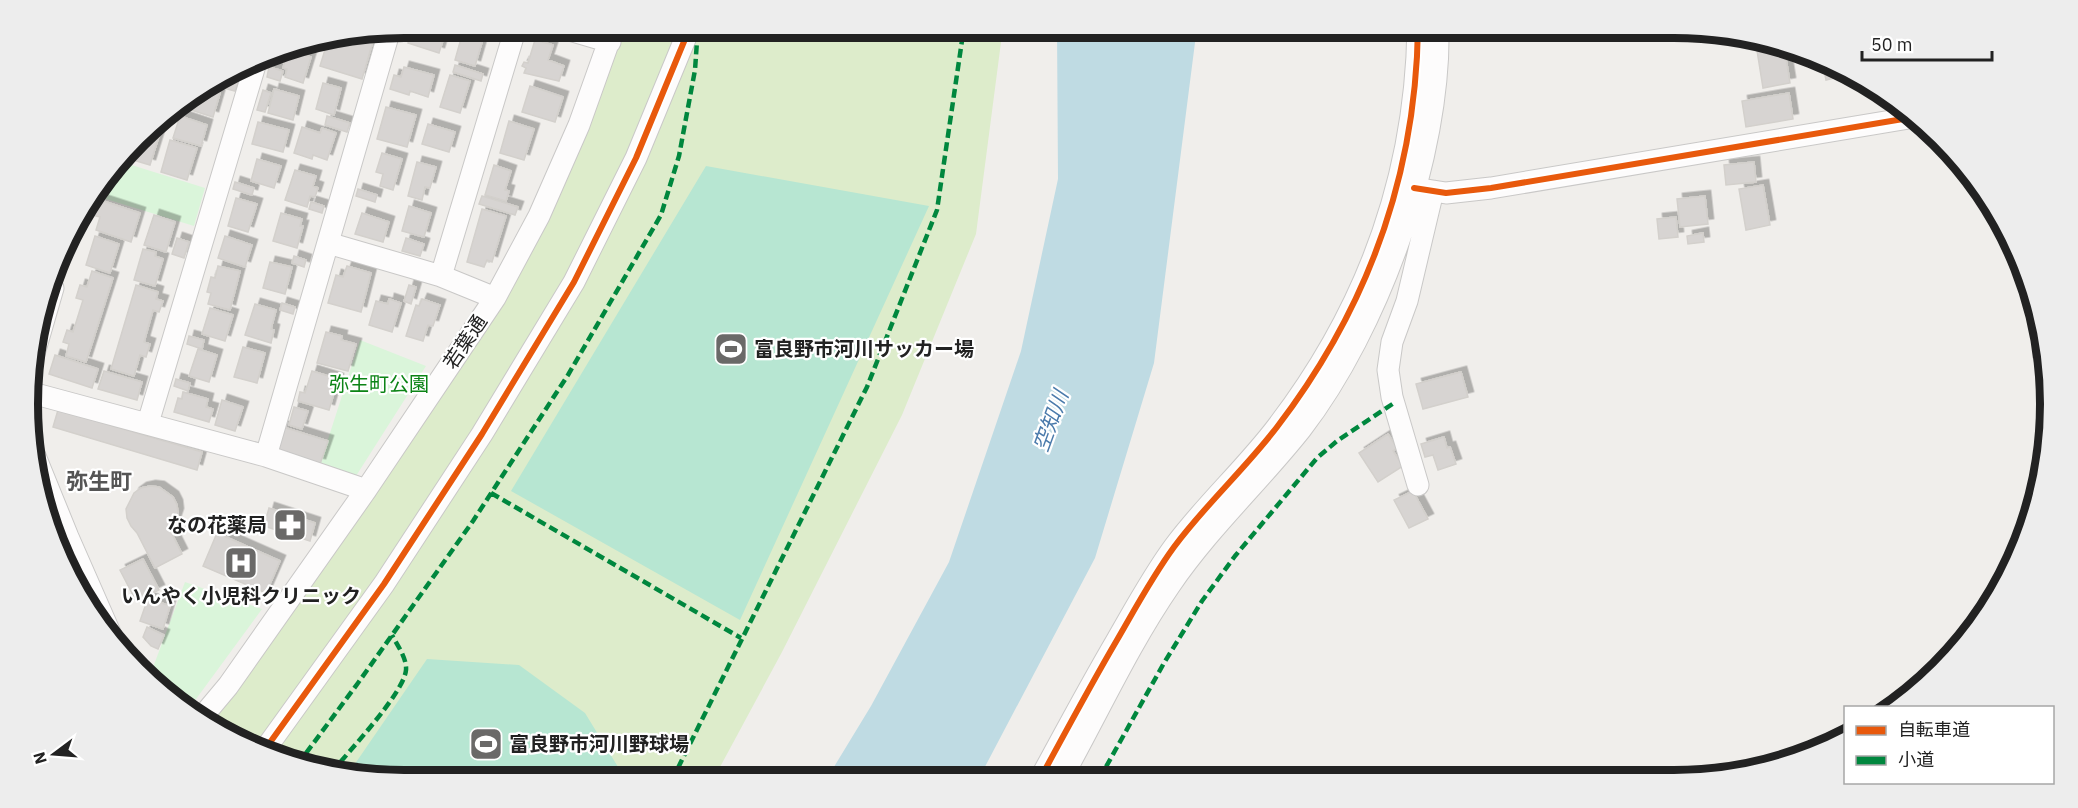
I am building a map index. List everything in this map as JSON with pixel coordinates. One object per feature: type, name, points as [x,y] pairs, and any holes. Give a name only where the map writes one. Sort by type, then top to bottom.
[{"type":"street","points":[[441,276],[513,37]]},
{"type":"street","name":"若葉通","points":[[206,712],[228,686],[366,490],[495,298],[539,216],[579,125],[611,37]]},
{"type":"street","points":[[268,745],[384,584],[482,434],[574,282],[636,158],[686,37]]},
{"type":"street","points":[[1045,770],[1153,578],[1196,519],[1276,428],[1334,341],[1354,304],[1376,254],[1390,212],[1404,155],[1417,70],[1418,37]]},
{"type":"street","points":[[1418,485],[1392,397],[1388,370],[1392,342],[1407,301],[1424,190],[1437,37]]},
{"type":"street","points":[[266,456],[387,38]]},
{"type":"street","points":[[148,423],[254,70]]},
{"type":"street","points":[[1424,190],[1446,193],[1491,188],[1904,119]]},
{"type":"street","points":[[1066,770],[1139,637],[1170,586],[1202,542],[1301,428],[1350,352],[1424,190]]},
{"type":"street","points":[[328,243],[441,276],[495,298]]},
{"type":"street","points":[[38,395],[266,456],[366,490]]},
{"type":"street","points":[[51,504],[64,539],[90,593]]},
{"type":"green space","points":[[610,37],[1002,37],[976,234],[902,415],[782,652],[718,770],[380,770],[332,763],[286,751],[242,733],[205,712],[495,298]]},
{"type":"green space","points":[[127,164],[205,188],[194,226],[101,197]]},
{"type":"green space","name":"富良野市河川サッカー場","points":[[706,166],[929,206],[740,620],[511,491]]},
{"type":"green space","name":"弥生町公園","points":[[360,340],[426,366],[356,476],[320,464]]},
{"type":"green space","points":[[185,582],[262,609],[193,704],[152,670]]},
{"type":"green space","name":"富良野市河川野球場","points":[[427,659],[519,665],[585,713],[620,770],[380,770],[353,767]]},
{"type":"water","name":"空知川","points":[[1057,37],[1196,37],[1154,363],[1095,558],[983,770],[832,770],[871,706],[949,562],[1021,351],[1058,179]]},
{"type":"building","points":[[410,37],[444,37],[439,53],[408,43]]},
{"type":"building","points":[[461,37],[482,42],[475,66],[455,60]]},
{"type":"building","points":[[368,39],[373,41],[362,79],[320,66],[326,46]]},
{"type":"building","points":[[535,40],[553,45],[548,60],[564,66],[559,81],[524,73],[526,68],[522,66],[524,62],[528,63]]},
{"type":"building","points":[[1757,47],[1785,55],[1790,83],[1763,88]]},
{"type":"building","points":[[299,53],[311,57],[303,83],[285,77],[287,69],[283,68],[286,57]]},
{"type":"building","points":[[455,65],[483,74],[481,81],[453,72]]},
{"type":"building","points":[[269,67],[283,71],[280,81],[267,77]]},
{"type":"building","points":[[404,67],[434,75],[428,97],[410,91],[409,95],[390,89],[394,75],[401,77]]},
{"type":"building","points":[[1824,70],[1839,77],[1826,80]]},
{"type":"building","points":[[450,75],[470,81],[460,113],[440,107]]},
{"type":"building","points":[[231,81],[238,83],[235,91],[221,87]]},
{"type":"building","points":[[323,83],[341,88],[334,115],[316,109]]},
{"type":"building","points":[[530,86],[563,97],[555,122],[522,112]]},
{"type":"building","points":[[274,89],[299,96],[293,120],[268,113]]},
{"type":"building","points":[[263,90],[271,93],[265,112],[257,110]]},
{"type":"building","points":[[214,91],[220,93],[213,117],[188,109]]},
{"type":"building","points":[[1789,93],[1793,119],[1746,127],[1742,101]]},
{"type":"building","points":[[386,107],[416,115],[407,147],[377,139]]},
{"type":"building","points":[[180,116],[207,125],[201,146],[173,138]]},
{"type":"building","points":[[327,116],[350,123],[347,132],[325,125]]},
{"type":"building","points":[[509,121],[534,129],[524,160],[500,153]]},
{"type":"building","points":[[258,122],[289,130],[283,152],[252,144]]},
{"type":"building","points":[[428,124],[455,132],[449,152],[422,144]]},
{"type":"building","points":[[302,127],[320,133],[322,128],[336,133],[327,160],[313,155],[312,159],[294,153]]},
{"type":"building","points":[[155,135],[159,136],[150,165],[133,160],[134,156]]},
{"type":"building","points":[[170,140],[197,148],[187,180],[161,172]]},
{"type":"building","points":[[382,153],[402,159],[393,190],[380,186],[383,174],[376,172]]},
{"type":"building","points":[[257,159],[281,166],[274,188],[251,181]]},
{"type":"building","points":[[417,162],[436,167],[430,188],[425,187],[422,200],[408,196]]},
{"type":"building","points":[[1754,162],[1756,182],[1726,185],[1724,165]]},
{"type":"building","points":[[494,165],[511,171],[505,190],[509,191],[506,201],[485,195]]},
{"type":"building","points":[[295,170],[316,176],[313,186],[318,188],[315,197],[310,196],[307,207],[285,200]]},
{"type":"building","points":[[235,182],[254,188],[252,195],[233,189]]},
{"type":"building","points":[[1763,185],[1770,225],[1746,230],[1739,189]]},
{"type":"building","points":[[358,189],[377,195],[375,202],[356,196]]},
{"type":"building","points":[[482,196],[518,207],[515,215],[479,204]]},
{"type":"building","points":[[1705,196],[1708,224],[1680,227],[1677,199]]},
{"type":"building","points":[[236,198],[257,204],[248,232],[228,226]]},
{"type":"building","points":[[99,200],[140,213],[131,242],[96,230],[100,217],[92,215]]},
{"type":"building","points":[[311,202],[324,206],[322,213],[309,209]]},
{"type":"building","points":[[409,206],[431,213],[424,237],[402,231]]},
{"type":"building","points":[[482,209],[506,216],[492,262],[487,260],[484,267],[467,262]]},
{"type":"building","points":[[281,213],[302,219],[300,226],[303,226],[297,248],[273,241]]},
{"type":"building","points":[[362,213],[389,222],[383,242],[355,234]]},
{"type":"building","points":[[154,215],[175,222],[166,252],[144,245]]},
{"type":"building","points":[[1676,217],[1678,237],[1659,239],[1657,219]]},
{"type":"building","points":[[1703,233],[1704,242],[1688,244],[1687,236]]},
{"type":"building","points":[[95,236],[119,244],[110,273],[86,265]]},
{"type":"building","points":[[225,236],[252,245],[245,267],[218,258]]},
{"type":"building","points":[[177,238],[189,242],[184,258],[172,254]]},
{"type":"building","points":[[406,238],[424,244],[420,256],[402,251]]},
{"type":"building","points":[[143,249],[156,252],[155,256],[163,259],[155,286],[134,280]]},
{"type":"building","points":[[294,256],[306,260],[304,267],[292,263]]},
{"type":"building","points":[[270,262],[292,267],[285,294],[263,288]]},
{"type":"building","points":[[218,266],[240,271],[230,310],[208,304],[211,293],[207,292],[211,277],[215,278]]},
{"type":"building","points":[[347,266],[371,273],[361,312],[328,303],[336,275],[343,277]]},
{"type":"building","points":[[92,271],[113,278],[86,362],[66,356],[69,344],[63,342],[67,330],[73,332],[83,300],[76,298],[80,285],[87,287]]},
{"type":"building","points":[[136,285],[158,292],[156,299],[163,301],[159,312],[153,310],[144,342],[150,344],[146,357],[140,355],[134,376],[111,369]]},
{"type":"building","points":[[409,285],[416,287],[411,304],[404,301]]},
{"type":"building","points":[[389,299],[401,303],[392,332],[369,325],[376,301],[388,304]]},
{"type":"building","points":[[422,299],[440,305],[433,326],[428,325],[423,341],[406,336],[416,305],[419,306]]},
{"type":"building","points":[[282,303],[295,307],[293,314],[280,310]]},
{"type":"building","points":[[255,304],[276,310],[271,329],[274,330],[271,343],[245,335]]},
{"type":"building","points":[[210,308],[233,315],[225,341],[202,334]]},
{"type":"building","points":[[326,332],[342,336],[341,340],[356,344],[348,371],[317,363]]},
{"type":"building","points":[[189,336],[204,340],[202,349],[187,344]]},
{"type":"building","points":[[243,347],[265,353],[257,383],[234,377]]},
{"type":"building","points":[[198,349],[217,355],[209,382],[189,376]]},
{"type":"building","points":[[55,355],[98,369],[92,388],[49,374]]},
{"type":"building","points":[[104,371],[142,382],[137,400],[98,389]]},
{"type":"building","points":[[312,371],[338,379],[329,410],[298,401],[300,392],[305,393]]},
{"type":"building","points":[[1461,372],[1468,397],[1423,409],[1416,384]]},
{"type":"building","points":[[176,379],[190,383],[188,391],[174,386]]},
{"type":"building","points":[[183,392],[208,399],[206,407],[213,409],[209,422],[174,412],[178,398],[182,399]]},
{"type":"building","points":[[222,400],[243,407],[235,431],[215,425]]},
{"type":"building","points":[[294,407],[308,411],[302,429],[289,425]]},
{"type":"building","points":[[58,410],[202,452],[197,470],[53,427]]},
{"type":"building","points":[[283,427],[328,441],[320,464],[277,453]]},
{"type":"building","points":[[1388,434],[1397,448],[1393,451],[1403,466],[1378,482],[1359,453]]},
{"type":"building","points":[[1444,437],[1456,464],[1438,470],[1433,455],[1425,457],[1421,444]]},
{"type":"building","points":[[150,486],[159,487],[173,497],[177,505],[178,514],[170,530],[182,554],[155,568],[127,518],[126,509],[134,493]]},
{"type":"building","points":[[1413,491],[1428,519],[1409,528],[1394,500]]},
{"type":"building","name":"なの花薬局","points":[[269,508],[315,523],[310,541],[264,526]]},
{"type":"building","name":"いんやく小児科クリニック","points":[[217,533],[280,561],[266,593],[203,566]]},
{"type":"building","points":[[143,559],[159,590],[136,601],[120,570]]},
{"type":"building","points":[[148,598],[170,606],[163,629],[140,621]]},
{"type":"building","points":[[147,627],[164,635],[158,649],[151,646],[143,637]]},
{"type":"marked path","points":[[304,756],[473,521],[568,375],[661,215],[679,156],[695,70],[697,37]]},
{"type":"marked path","points":[[677,770],[867,387],[937,210],[963,37]]},
{"type":"marked path","points":[[1104,770],[1164,663],[1202,601],[1235,556],[1317,458],[1337,441],[1394,403]]},
{"type":"marked path","points":[[491,493],[741,638]]},
{"type":"marked path","points":[[339,764],[386,707],[403,680],[406,670],[405,661],[392,635]]},
{"type":"cycle path","points":[[268,745],[384,584],[482,434],[574,282],[636,158],[686,37]]},
{"type":"cycle path","points":[[1045,770],[1107,657],[1166,558],[1199,516],[1277,427],[1309,382],[1337,335],[1361,287],[1381,238],[1397,188],[1408,136],[1415,82],[1417,37]]},
{"type":"cycle path","points":[[1414,188],[1446,193],[1491,188],[1904,119]]},
{"type":"place","name":"富良野市河川サッカー場","points":[[731,349]]},
{"type":"place","name":"なの花薬局","points":[[290,525]]},
{"type":"place","name":"いんやく小児科クリニック","points":[[241,563]]},
{"type":"place","name":"富良野市河川野球場","points":[[486,744]]},
{"type":"district","name":"弥生町","points":[[99,481]]}]
